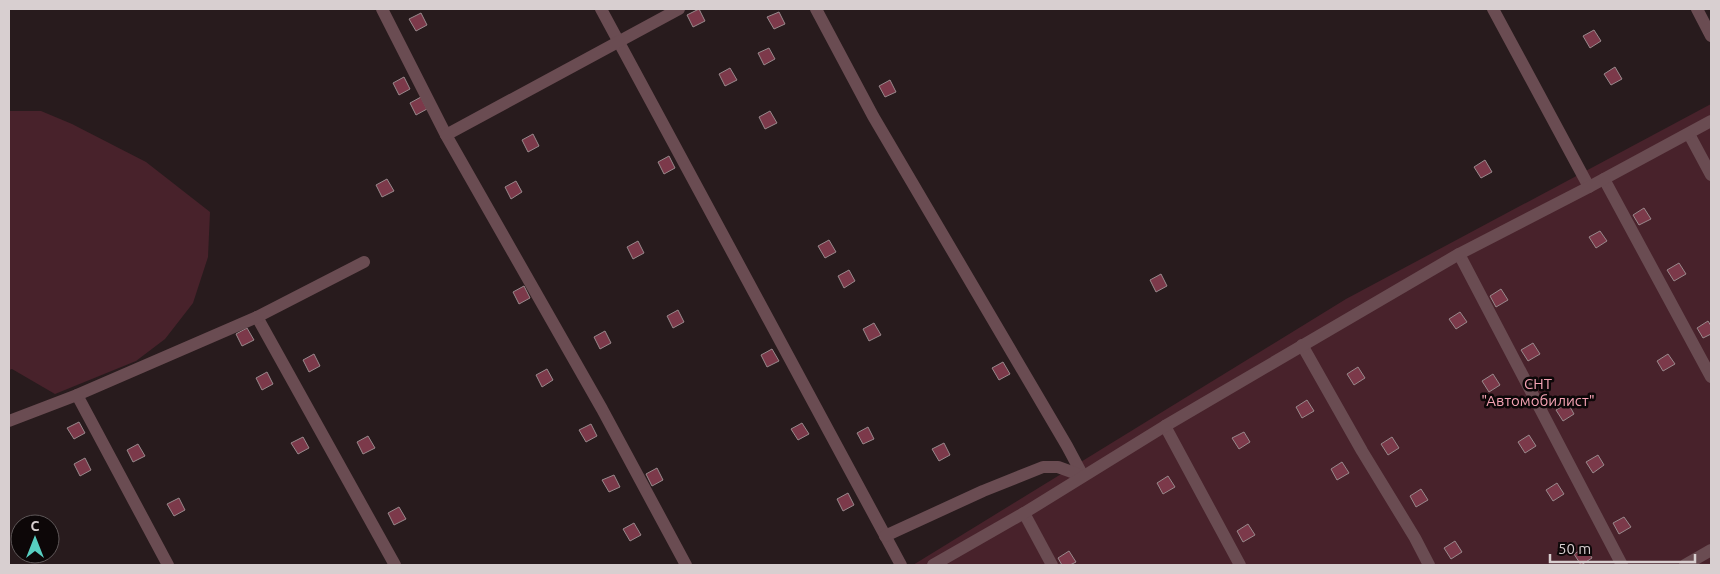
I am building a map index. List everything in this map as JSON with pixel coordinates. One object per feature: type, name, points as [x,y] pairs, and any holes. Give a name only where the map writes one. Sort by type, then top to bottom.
[{"type":"street","points":[[382,9],[446,135],[602,409],[686,565]]},
{"type":"street","points":[[601,9],[901,565]]},
{"type":"street","points":[[446,135],[679,9]]},
{"type":"street","points":[[816,9],[873,116],[1084,476]]},
{"type":"street","points":[[1492,9],[1589,187]]},
{"type":"street","points":[[1697,9],[1711,36]]},
{"type":"street","points":[[933,565],[1024,513],[1165,426],[1459,254],[1711,121]]},
{"type":"street","points":[[1688,134],[1711,175]]},
{"type":"street","points":[[1604,179],[1711,377]]},
{"type":"street","points":[[1459,254],[1622,565]]},
{"type":"street","points":[[9,421],[76,395],[257,317],[364,262]]},
{"type":"street","points":[[257,317],[395,565]]},
{"type":"street","points":[[1302,346],[1429,565]]},
{"type":"street","points":[[76,395],[168,565]]},
{"type":"street","points":[[1165,426],[1240,565]]},
{"type":"street","points":[[885,536],[983,491],[1043,467],[1058,468],[1084,476]]},
{"type":"street","points":[[1024,513],[1052,565]]},
{"type":"street","points":[[1685,565],[1711,550]]},
{"type":"green space","name":"СНТ \"Автомобилист\"","points":[[1711,104],[1711,565],[913,565],[1346,299]]},
{"type":"green space","points":[[9,111],[41,111],[72,124],[146,162],[210,212],[208,257],[193,303],[165,339],[136,361],[55,394],[12,369],[9,370]]},
{"type":"building","points":[[699,9],[705,21],[693,27],[687,15]]},
{"type":"building","points":[[779,12],[785,24],[774,29],[767,17]]},
{"type":"building","points":[[421,13],[427,25],[416,31],[409,19]]},
{"type":"building","points":[[1594,30],[1601,41],[1590,48],[1583,36]]},
{"type":"building","points":[[769,48],[775,59],[764,65],[758,53]]},
{"type":"building","points":[[1615,67],[1622,79],[1611,85],[1604,74]]},
{"type":"building","points":[[730,68],[737,80],[725,86],[719,74]]},
{"type":"building","points":[[404,77],[410,89],[399,95],[393,83]]},
{"type":"building","points":[[890,80],[896,92],[885,97],[879,86]]},
{"type":"building","points":[[421,97],[427,109],[416,115],[410,103]]},
{"type":"building","points":[[770,111],[777,123],[765,129],[759,117]]},
{"type":"building","points":[[533,134],[539,146],[528,152],[522,140]]},
{"type":"building","points":[[669,156],[675,168],[664,174],[658,162]]},
{"type":"building","points":[[1485,160],[1492,172],[1481,178],[1474,167]]},
{"type":"building","points":[[387,179],[394,191],[382,197],[376,185]]},
{"type":"building","points":[[516,181],[522,192],[511,199],[505,187]]},
{"type":"building","points":[[1644,208],[1651,219],[1639,225],[1633,215]]},
{"type":"building","points":[[1600,231],[1607,241],[1596,248],[1589,237]]},
{"type":"building","points":[[829,240],[836,252],[825,258],[818,246]]},
{"type":"building","points":[[638,241],[644,253],[633,259],[627,247]]},
{"type":"building","points":[[1679,263],[1686,274],[1674,281],[1667,270]]},
{"type":"building","points":[[849,270],[855,281],[844,288],[838,276]]},
{"type":"building","points":[[1161,274],[1167,286],[1156,292],[1150,280]]},
{"type":"building","points":[[524,286],[530,298],[519,304],[513,292]]},
{"type":"building","points":[[1501,289],[1508,300],[1496,307],[1490,296]]},
{"type":"building","points":[[678,310],[684,322],[673,328],[667,316]]},
{"type":"building","points":[[1460,312],[1467,322],[1456,329],[1449,319]]},
{"type":"building","points":[[1708,321],[1711,326],[1711,334],[1703,338],[1697,328]]},
{"type":"building","points":[[874,323],[881,335],[869,341],[863,329]]},
{"type":"building","points":[[247,328],[254,340],[242,346],[236,334]]},
{"type":"building","points":[[605,331],[611,343],[600,349],[594,337]]},
{"type":"building","points":[[1533,343],[1540,354],[1528,361],[1521,350]]},
{"type":"building","points":[[772,349],[779,361],[767,367],[761,355]]},
{"type":"building","points":[[314,354],[320,366],[309,372],[303,360]]},
{"type":"building","points":[[1668,354],[1675,364],[1663,371],[1657,361]]},
{"type":"building","points":[[1003,362],[1010,374],[999,380],[992,368]]},
{"type":"building","points":[[1358,367],[1365,378],[1354,385],[1347,374]]},
{"type":"building","points":[[547,369],[553,380],[542,387],[536,375]]},
{"type":"building","points":[[267,372],[273,384],[262,390],[256,378]]},
{"type":"building","points":[[1493,374],[1500,385],[1489,392],[1482,381]]},
{"type":"building","points":[[1307,400],[1314,411],[1302,418],[1296,407]]},
{"type":"building","points":[[1568,403],[1574,414],[1563,421],[1556,410]]},
{"type":"building","points":[[79,422],[85,433],[74,439],[67,428]]},
{"type":"building","points":[[802,423],[809,434],[798,440],[791,429]]},
{"type":"building","points":[[591,424],[597,436],[586,442],[579,430]]},
{"type":"building","points":[[868,427],[874,439],[863,444],[857,433]]},
{"type":"building","points":[[1244,432],[1250,442],[1239,449],[1232,438]]},
{"type":"building","points":[[1529,435],[1536,446],[1525,453],[1518,442]]},
{"type":"building","points":[[368,436],[375,448],[363,454],[357,442]]},
{"type":"building","points":[[303,437],[309,448],[298,454],[291,443]]},
{"type":"building","points":[[1392,437],[1399,448],[1388,455],[1381,444]]},
{"type":"building","points":[[944,443],[950,455],[939,461],[932,449]]},
{"type":"building","points":[[138,444],[145,456],[133,462],[127,450]]},
{"type":"building","points":[[1598,455],[1604,465],[1593,473],[1586,462]]},
{"type":"building","points":[[85,458],[91,470],[80,476],[74,464]]},
{"type":"building","points":[[1342,462],[1349,473],[1337,480],[1331,469]]},
{"type":"building","points":[[657,468],[663,480],[652,486],[646,474]]},
{"type":"building","points":[[614,475],[620,487],[609,492],[602,480]]},
{"type":"building","points":[[1168,476],[1175,487],[1163,494],[1157,483]]},
{"type":"building","points":[[1557,483],[1564,494],[1553,501],[1546,490]]},
{"type":"building","points":[[1421,489],[1428,500],[1416,507],[1410,496]]},
{"type":"building","points":[[848,493],[854,505],[843,511],[837,499]]},
{"type":"building","points":[[179,498],[185,510],[174,516],[167,504]]},
{"type":"building","points":[[399,507],[406,519],[394,525],[388,513]]},
{"type":"building","points":[[1624,517],[1631,527],[1619,534],[1613,523]]},
{"type":"building","points":[[634,523],[641,535],[630,541],[623,529]]},
{"type":"building","points":[[1248,524],[1255,535],[1243,542],[1237,531]]},
{"type":"building","points":[[1455,541],[1462,552],[1451,559],[1444,548]]},
{"type":"building","points":[[1586,547],[1592,558],[1581,565],[1574,554]]},
{"type":"building","points":[[1069,551],[1076,562],[1070,565],[1062,565],[1058,558]]}]
